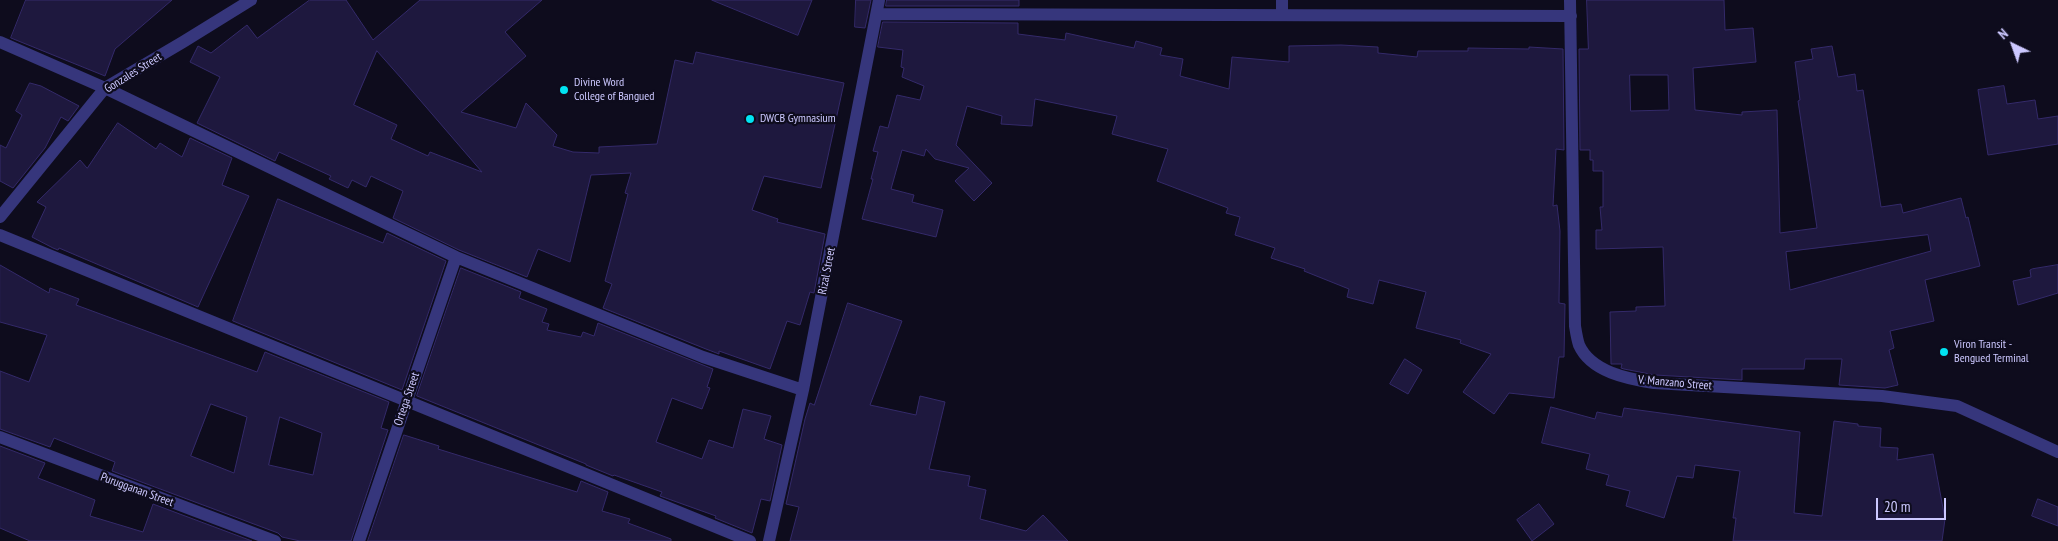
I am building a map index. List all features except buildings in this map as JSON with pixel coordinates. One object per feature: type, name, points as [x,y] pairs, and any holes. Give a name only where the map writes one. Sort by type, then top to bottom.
[{"type":"street","name":"Gonzales Street","points":[[0,217],[105,88],[251,0]]},
{"type":"street","name":"Rizal Street","points":[[769,541],[803,390],[878,14],[879,0]]},
{"type":"street","points":[[1282,0],[1282,15]]},
{"type":"street","name":"V. Manzano Street","points":[[1570,0],[1575,326],[1580,346],[1594,362],[1608,371],[1630,380],[1654,383],[1882,396],[1957,406],[2058,452]]},
{"type":"street","points":[[878,14],[1571,16]]},
{"type":"street","points":[[0,42],[105,88],[456,257],[703,357],[803,390]]},
{"type":"street","points":[[0,235],[750,541]]},
{"type":"street","name":"Ortega Street","points":[[359,541],[456,257]]},
{"type":"street","name":"Purugganan Street","points":[[0,438],[275,541]]},
{"type":"place","name":"Divine Word College of Bangued","points":[[564,90]]},
{"type":"place","name":"DWCB Gymnasium","points":[[750,119]]},
{"type":"place","name":"Viron Transit - Bengued Terminal","points":[[1944,352]]}]
